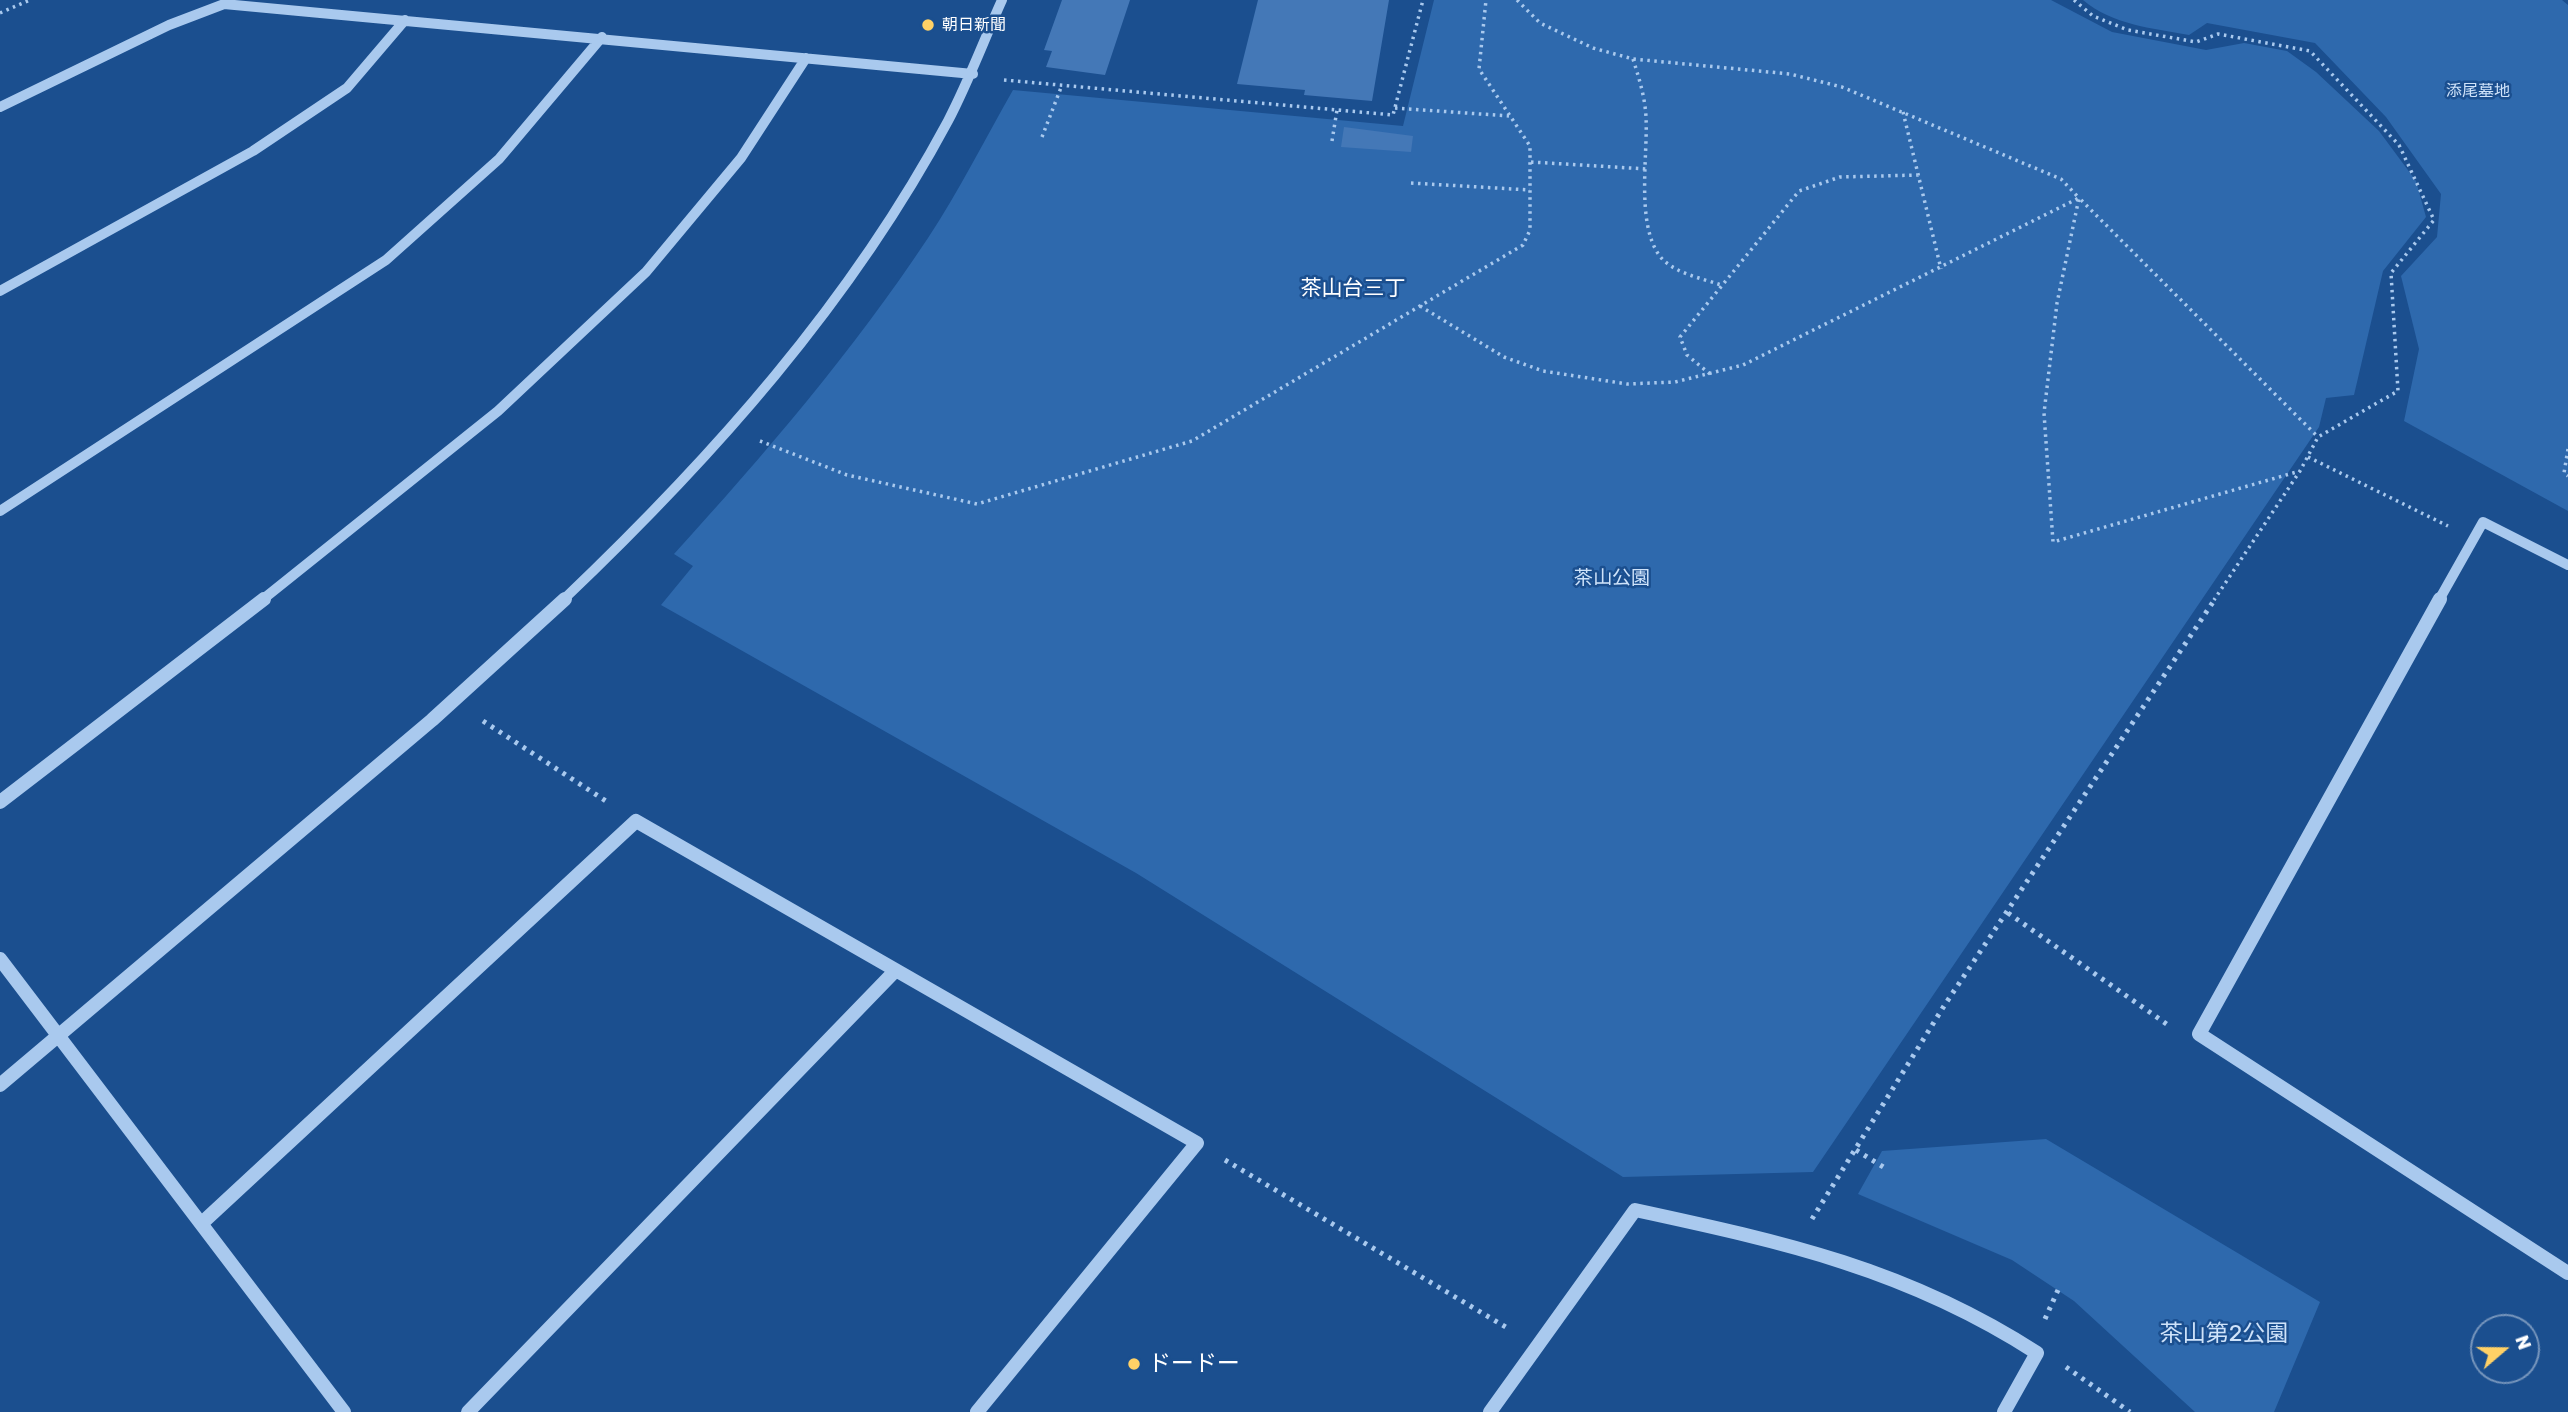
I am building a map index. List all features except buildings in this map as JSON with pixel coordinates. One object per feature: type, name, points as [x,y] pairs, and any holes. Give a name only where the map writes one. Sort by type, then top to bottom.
[{"type":"street","points":[[0,1085],[449,706],[608,557],[730,429],[832,304],[895,214],[973,74],[1002,0]]},
{"type":"street","points":[[0,107],[169,25],[225,2],[973,74]]},
{"type":"street","points":[[0,291],[253,151],[347,88],[405,20]]},
{"type":"street","points":[[0,511],[386,260],[499,159],[602,37]]},
{"type":"street","points":[[0,802],[312,562],[498,411],[646,272],[741,158],[806,58]]},
{"type":"street","points":[[2568,565],[2483,522],[2199,1034],[2568,1273]]},
{"type":"street","points":[[202,1223],[636,821],[1197,1143],[977,1412]]},
{"type":"street","points":[[0,959],[57,1038],[202,1223],[344,1412]]},
{"type":"street","points":[[468,1412],[895,971]]},
{"type":"street","points":[[1490,1412],[1635,1210],[1796,1245],[1964,1306],[2037,1353],[2004,1412]]},
{"type":"path","points":[[0,13],[30,0]]},
{"type":"path","points":[[1004,80],[1393,114],[1423,0]]},
{"type":"path","points":[[730,429],[847,475],[977,504],[1192,441],[1523,245],[1530,230],[1530,146],[1479,69],[1486,0]]},
{"type":"path","points":[[1517,0],[1540,23],[1594,48],[1633,59],[1790,74],[1842,87],[2061,178],[2318,437]]},
{"type":"path","points":[[1834,1186],[1944,1006],[2300,471],[2318,437],[2398,391],[2390,273],[2434,220],[2399,145],[2342,88],[2329,69],[2310,51],[2218,34],[2196,42],[2128,30],[2093,16],[2074,0]]},
{"type":"path","points":[[1633,59],[1645,102],[1653,244],[1660,257],[1674,266],[1721,285]]},
{"type":"path","points":[[1042,137],[1062,85]]},
{"type":"path","points":[[1395,108],[1510,116]]},
{"type":"path","points":[[1332,141],[1337,110]]},
{"type":"path","points":[[1903,111],[1941,269]]},
{"type":"path","points":[[1531,162],[1647,169]]},
{"type":"path","points":[[1711,374],[1691,361],[1682,350],[1680,337],[1799,191],[1840,177],[1919,176]]},
{"type":"path","points":[[1411,183],[1530,190]]},
{"type":"path","points":[[1420,306],[1504,357],[1544,371],[1627,384],[1675,382],[1743,365],[1941,269],[2079,198]]},
{"type":"path","points":[[2079,198],[2057,303],[2044,413],[2053,542],[2300,471]]},
{"type":"path","points":[[2568,449],[2564,473],[2568,476]]},
{"type":"path","points":[[2308,457],[2474,538]]},
{"type":"path","points":[[483,721],[636,821]]},
{"type":"path","points":[[2008,913],[2175,1030],[2199,1034]]},
{"type":"path","points":[[1197,1143],[1536,1345]]},
{"type":"path","points":[[1856,1150],[1885,1168]]},
{"type":"path","points":[[2037,1353],[2078,1374],[2130,1412]]},
{"type":"green space","name":"茶山公園","points":[[1434,0],[2051,0],[2112,32],[2206,50],[2244,43],[2287,51],[2316,72],[2379,131],[2416,181],[2426,217],[2383,271],[2354,395],[2326,398],[2319,427],[1813,1172],[1623,1177],[1136,873],[661,605],[693,566],[674,554],[775,440],[839,361],[899,280],[939,220],[1013,90],[1403,126]]},
{"type":"green space","name":"添尾墓地","points":[[2083,0],[2562,0],[2568,5],[2568,511],[2404,421],[2419,349],[2401,276],[2437,237],[2441,194],[2386,117],[2315,43],[2207,23],[2189,35],[2161,30],[2107,15]]},
{"type":"green space","name":"茶山第2公園","points":[[2046,1139],[2320,1302],[2274,1412],[2195,1412],[2074,1301],[2012,1260],[1858,1194],[1882,1151]]},
{"type":"place","name":"朝日新聞","points":[[928,25]]},
{"type":"place","name":"ドードー","points":[[1134,1364]]},
{"type":"district","name":"茶山台三丁","points":[[1353,289]]}]
